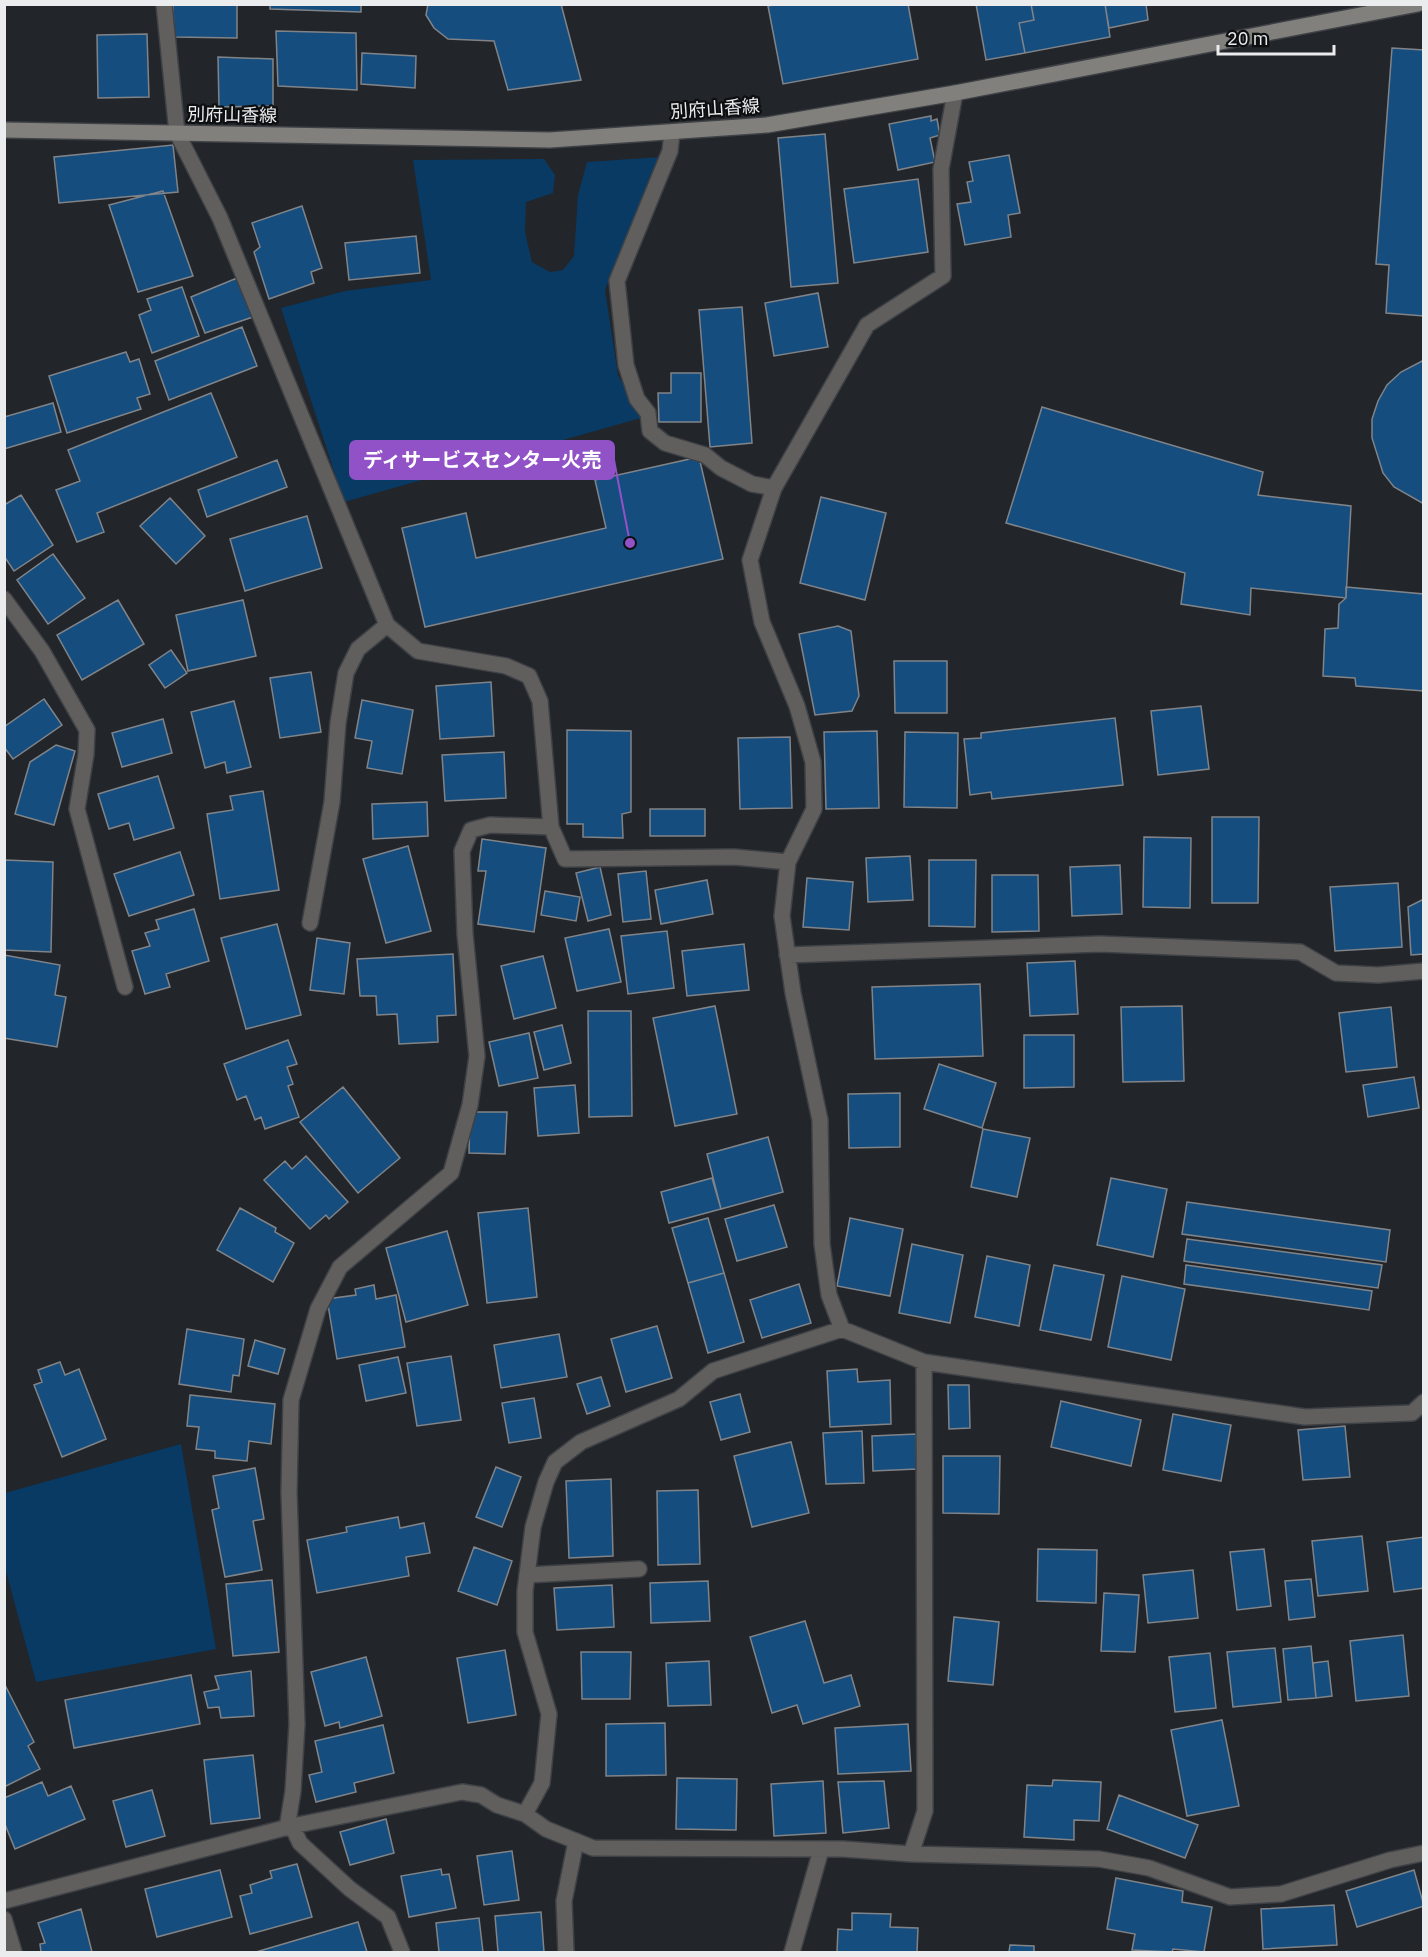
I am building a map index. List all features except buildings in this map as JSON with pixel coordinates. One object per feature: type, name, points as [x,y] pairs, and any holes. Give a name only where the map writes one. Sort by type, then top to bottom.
[{"type":"main road","name":"別府山香線","points":[[4,130],[550,140],[767,125],[955,93],[1418,4]]},
{"type":"street","points":[[164,4],[177,133],[220,218],[387,625],[418,651],[506,666],[530,676],[540,701],[551,827],[565,859],[734,856],[788,862]]},
{"type":"street","points":[[842,1329],[829,1295],[822,1244],[820,1120],[782,916],[788,862],[813,808],[813,762],[797,706],[762,622],[750,560],[774,488],[867,325],[943,276],[941,169],[955,93]]},
{"type":"street","points":[[672,132],[670,151],[617,281],[626,365],[637,399],[648,413],[650,431],[665,442],[705,455],[721,468],[752,484],[774,488]]},
{"type":"street","points":[[4,599],[42,651],[87,730],[86,754],[76,809],[125,987]]},
{"type":"street","points":[[310,922],[332,802],[338,723],[346,673],[358,649],[387,625]]},
{"type":"street","points":[[402,1953],[388,1917],[350,1889],[300,1843],[290,1827],[297,1724],[289,1493],[291,1401],[318,1309],[340,1267],[451,1173],[470,1105],[477,1056],[465,934],[462,851],[466,840],[471,830],[490,825],[551,827]]},
{"type":"street","points":[[788,955],[1100,944],[1300,951],[1336,973],[1378,975],[1424,971]]},
{"type":"street","points":[[525,1814],[543,1783],[549,1714],[525,1632],[527,1575],[533,1527],[546,1482],[555,1462],[581,1443],[679,1399],[713,1371],[842,1329],[924,1362],[1305,1417],[1412,1413],[1424,1402]]},
{"type":"street","points":[[911,1854],[925,1811],[924,1362]]},
{"type":"street","points":[[527,1575],[639,1569]]},
{"type":"street","points":[[4,1901],[290,1827],[462,1792],[481,1795],[497,1805],[525,1814],[546,1829],[593,1848],[821,1850],[1099,1859],[1149,1869],[1230,1897],[1281,1894],[1390,1860],[1424,1853]]},
{"type":"street","points":[[566,1953],[564,1901],[576,1841]]},
{"type":"street","points":[[792,1953],[821,1850]]},
{"type":"street","points":[[4,1919],[14,1953]]},
{"type":"shaded area","points":[[661,157],[605,290],[618,375],[641,418],[344,502],[281,308],[345,291],[431,280],[413,160],[544,159],[555,175],[553,193],[526,202],[525,232],[532,262],[550,272],[563,270],[574,256],[578,195],[587,162]]},
{"type":"shaded area","points":[[181,1444],[216,1649],[36,1682],[5,1568],[5,1493]]},
{"type":"place","name":"ディサービスセンター火売","points":[[630,543]]}]
